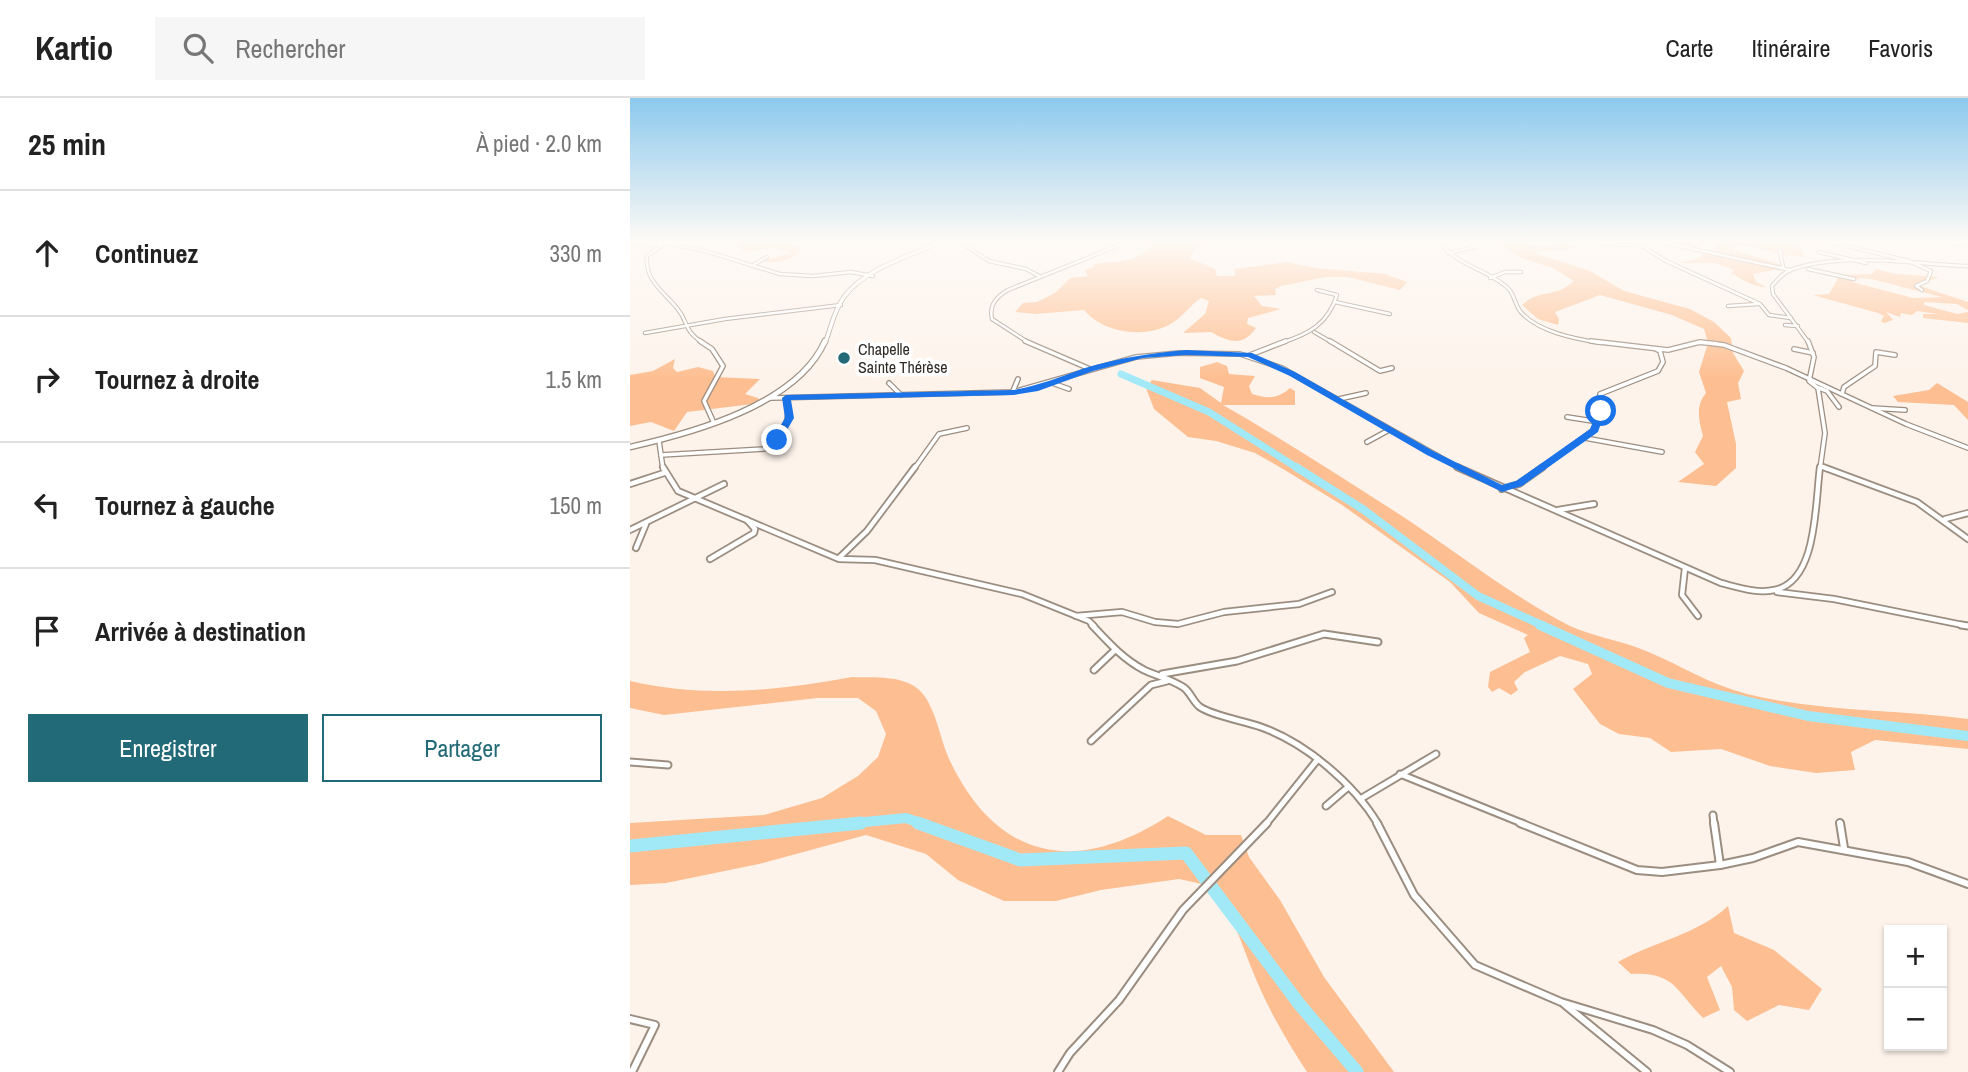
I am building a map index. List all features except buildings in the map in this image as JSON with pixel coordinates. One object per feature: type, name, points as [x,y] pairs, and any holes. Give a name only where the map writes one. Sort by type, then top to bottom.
[{"type":"main road","points":[[630,447],[659,441],[771,398],[795,381],[817,356],[841,305],[849,290],[853,287]]},
{"type":"street","points":[[657,287],[679,310],[684,326],[691,336],[712,349],[723,366],[704,401],[713,421]]},
{"type":"street","points":[[1013,287],[1002,293],[993,303],[992,317],[1008,333],[1087,365],[1090,369]]},
{"type":"street","points":[[1507,287],[1511,290],[1525,315],[1555,329],[1596,343],[1669,350],[1701,340],[1724,345],[1809,381],[1826,385],[1871,408],[1968,448]]},
{"type":"street","points":[[1724,287],[1760,304],[1773,320]]},
{"type":"street","points":[[1773,287],[1791,318],[1799,326],[1813,354],[1815,370],[1809,381]]},
{"type":"street","points":[[1918,287],[1922,290]]},
{"type":"street","points":[[771,398],[1013,392],[1054,383],[1090,369],[1152,354],[1250,355],[1313,332],[1323,325],[1335,302],[1336,294],[1317,289]]},
{"type":"street","points":[[1335,302],[1390,314]]},
{"type":"street","points":[[1728,306],[1760,304]]},
{"type":"street","points":[[645,333],[841,305]]},
{"type":"street","points":[[1769,315],[1791,318]]},
{"type":"street","points":[[1785,325],[1799,326]]},
{"type":"street","points":[[1313,332],[1380,371],[1392,368]]},
{"type":"street","points":[[1502,489],[1519,484],[1584,438],[1600,422],[1600,394],[1635,383],[1658,371],[1662,355],[1652,348]]},
{"type":"street","points":[[1794,349],[1813,354]]},
{"type":"street","points":[[1842,394],[1844,387],[1875,366],[1876,352],[1895,355]]},
{"type":"street","points":[[1250,355],[1338,399],[1389,430],[1502,489],[1610,532],[1685,568],[1735,587],[1834,599],[1968,626]]},
{"type":"street","points":[[1013,392],[1018,379]]},
{"type":"street","points":[[1809,381],[1827,391],[1839,407]]},
{"type":"street","points":[[889,383],[901,396]]},
{"type":"street","points":[[1054,383],[1069,389]]},
{"type":"street","points":[[1773,592],[1793,584],[1805,569],[1823,467],[1825,425],[1818,388]]},
{"type":"street","points":[[1338,399],[1366,393]]},
{"type":"street","points":[[661,455],[764,449],[777,440],[790,418],[786,398]]},
{"type":"street","points":[[1871,408],[1905,410]]},
{"type":"street","points":[[1567,417],[1600,422]]},
{"type":"street","points":[[839,559],[865,538],[880,513],[939,434],[967,428]]},
{"type":"street","points":[[1367,442],[1389,430]]},
{"type":"street","points":[[1584,438],[1662,452]]},
{"type":"street","points":[[659,441],[664,473],[681,493],[744,517],[779,536],[839,559],[875,560],[943,573],[1022,594],[1088,621],[1115,650],[1146,671],[1161,674],[1237,661],[1324,634],[1378,642]]},
{"type":"street","points":[[1823,467],[1917,502],[1968,539]]},
{"type":"street","points":[[630,484],[664,473]]},
{"type":"street","points":[[630,530],[724,484]]},
{"type":"street","points":[[1553,511],[1594,504]]},
{"type":"street","points":[[1944,520],[1968,513]]},
{"type":"street","points":[[710,559],[755,531],[744,517]]},
{"type":"street","points":[[636,548],[646,523]]},
{"type":"street","points":[[1685,568],[1682,595],[1698,617]]},
{"type":"street","points":[[1076,616],[1122,612],[1155,622],[1178,624],[1224,612],[1299,604],[1332,592]]},
{"type":"street","points":[[1094,670],[1115,650]]},
{"type":"street","points":[[1161,674],[1168,681],[1188,690],[1200,707],[1265,728],[1318,759],[1347,788],[1362,798],[1396,853],[1415,895],[1475,965],[1498,978],[1561,1002],[1653,1030],[1687,1045],[1730,1072]]},
{"type":"street","points":[[1091,741],[1151,685],[1168,681]]},
{"type":"street","points":[[1362,798],[1436,754]]},
{"type":"street","points":[[1058,1072],[1070,1053],[1119,1000],[1183,910],[1269,821],[1318,759]]},
{"type":"street","points":[[630,762],[668,765]]},
{"type":"street","points":[[1399,774],[1442,789],[1475,806],[1637,870],[1662,872],[1720,865],[1753,858],[1798,842],[1908,862],[1968,884]]},
{"type":"street","points":[[1326,806],[1347,788]]},
{"type":"street","points":[[1713,815],[1720,865]]},
{"type":"street","points":[[1840,822],[1844,849]]},
{"type":"street","points":[[1561,1002],[1626,1052],[1647,1072]]},
{"type":"street","points":[[630,1018],[655,1025],[632,1072]]},
{"type":"shaded area","points":[[1061,287],[1278,287],[1275,289],[1276,295],[1254,296],[1262,306],[1281,309],[1248,318],[1247,324],[1256,328],[1245,338],[1235,341],[1211,332],[1183,333],[1205,314],[1209,301],[1201,298],[1169,325],[1144,332],[1117,330],[1104,325],[1084,310],[1035,314],[1015,312],[1023,303],[1037,302]]},
{"type":"shaded area","points":[[1566,287],[1618,287],[1690,309],[1714,322],[1731,338],[1733,353],[1744,371],[1738,383],[1741,399],[1727,402],[1736,444],[1736,468],[1716,486],[1678,482],[1704,464],[1695,452],[1703,436],[1699,408],[1706,393],[1699,372],[1708,343],[1704,329],[1672,315],[1600,295],[1555,312],[1559,319],[1558,325],[1538,319],[1522,305],[1535,297]]},
{"type":"shaded area","points":[[1833,287],[1873,287],[1913,298],[1942,297],[1904,287],[1924,287],[1968,302],[1968,310],[1957,304],[1924,302],[1924,305],[1957,314],[1968,312],[1968,323],[1923,318],[1923,314],[1937,314],[1917,311],[1912,315],[1901,313],[1900,317],[1886,312],[1893,320],[1884,323],[1881,321],[1884,316],[1878,313],[1813,295],[1829,294]]},
{"type":"shaded area","points":[[675,359],[673,368],[677,372],[698,367],[713,371],[715,377],[760,379],[745,394],[758,398],[761,403],[687,412],[674,431],[651,422],[630,426],[630,375],[653,371]]},
{"type":"shaded area","points":[[1217,362],[1227,366],[1229,374],[1255,376],[1249,386],[1252,394],[1272,397],[1290,388],[1295,391],[1295,405],[1223,405],[1336,473],[1505,587],[1570,626],[1641,649],[1718,684],[1747,694],[1802,704],[1968,719],[1968,749],[1875,740],[1851,752],[1855,770],[1816,773],[1770,766],[1721,749],[1671,752],[1650,738],[1619,734],[1600,724],[1573,689],[1592,674],[1588,664],[1560,656],[1525,672],[1514,682],[1518,690],[1511,695],[1499,688],[1492,692],[1488,687],[1490,672],[1530,652],[1524,638],[1528,635],[1479,613],[1450,582],[1342,505],[1283,469],[1255,453],[1216,441],[1188,437],[1154,409],[1146,388],[1152,380],[1200,388],[1221,403],[1224,387],[1200,378],[1200,367]]},
{"type":"shaded area","points":[[1937,383],[1968,402],[1968,420],[1954,405],[1898,402],[1893,396],[1929,390]]},
{"type":"shaded area","points":[[852,677],[899,680],[923,694],[932,710],[951,763],[971,796],[993,822],[1018,839],[1044,849],[1073,851],[1103,846],[1135,834],[1168,816],[1206,835],[1241,835],[1249,857],[1280,900],[1324,977],[1394,1072],[1307,1072],[1264,998],[1232,918],[1216,887],[1179,879],[1101,890],[1056,901],[1004,901],[958,880],[926,854],[866,835],[759,864],[666,883],[630,885],[630,823],[764,815],[822,798],[858,776],[878,757],[886,734],[876,711],[858,698],[818,698],[664,715],[630,708],[630,681],[685,690],[741,691]]},
{"type":"shaded area","points":[[1728,906],[1734,933],[1774,950],[1822,989],[1809,1010],[1779,1005],[1747,1021],[1734,1010],[1732,987],[1721,966],[1707,977],[1720,1010],[1703,1018],[1680,991],[1666,980],[1646,974],[1631,974],[1618,962],[1703,924]]},
{"type":"waterway","points":[[1121,374],[1209,412],[1299,469]]},
{"type":"waterway","points":[[1296,467],[1364,510],[1478,596],[1544,626]]},
{"type":"waterway","points":[[1540,625],[1668,683],[1808,716],[1968,736]]},
{"type":"waterway","points":[[844,824],[906,818],[923,824]]},
{"type":"waterway","points":[[630,846],[861,823]]},
{"type":"waterway","points":[[918,823],[1020,860],[1186,853],[1300,1005],[1357,1072]]},
{"type":"place","name":"Chapelle Sainte Thérèse","points":[[844,358]]},
{"type":"route","points":[[777,440],[790,418],[786,398],[1013,392],[1035,389],[1090,369],[1143,356],[1168,353],[1250,355],[1292,374],[1450,464],[1502,489],[1519,484],[1597,428],[1601,411]]}]
